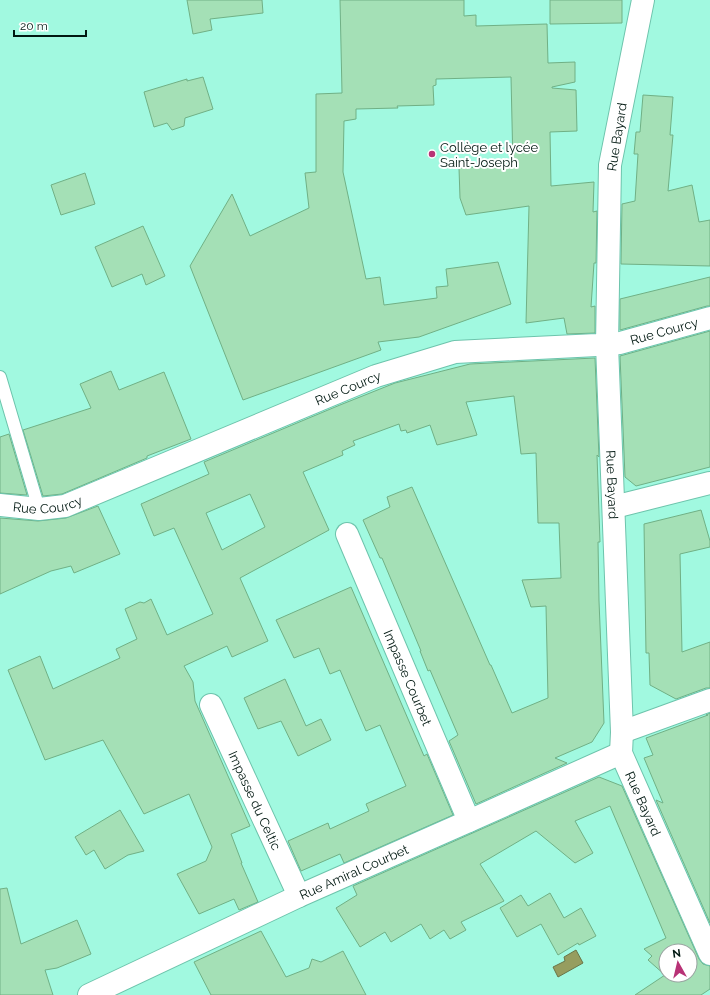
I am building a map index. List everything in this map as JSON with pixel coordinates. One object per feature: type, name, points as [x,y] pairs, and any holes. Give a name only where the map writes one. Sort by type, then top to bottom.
[{"type":"street","name":"Rue Bayard","points":[[643,0],[610,164],[607,345],[622,742],[710,954]]},
{"type":"street","name":"Rue Courcy","points":[[0,505],[39,509],[65,506],[376,376],[455,352],[607,345],[620,343],[710,318]]},
{"type":"street","points":[[614,507],[710,483]]},
{"type":"street","name":"Impasse Courbet","points":[[347,534],[469,821]]},
{"type":"street","name":"Rue Amiral Courbet","points":[[88,995],[299,896],[469,821],[622,742],[710,700]]},
{"type":"street","name":"Impasse du Celtic","points":[[212,705],[299,896]]},
{"type":"lane","points":[[0,377],[39,509]]},
{"type":"shaded area","points":[[576,950],[583,963],[558,977],[553,967],[565,961],[564,957]]},
{"type":"building","points":[[187,0],[262,0],[263,13],[210,19],[212,30],[193,34]]},
{"type":"building","points":[[340,0],[464,0],[464,16],[476,15],[476,26],[547,24],[548,63],[575,62],[575,82],[552,88],[576,90],[577,131],[550,132],[551,186],[594,182],[593,212],[597,211],[596,263],[594,263],[591,307],[595,306],[595,333],[567,334],[564,318],[526,323],[529,206],[466,215],[460,198],[459,168],[513,166],[511,77],[436,79],[436,85],[433,86],[434,105],[356,109],[356,119],[344,121],[343,172],[366,279],[380,277],[384,305],[437,298],[436,287],[448,286],[446,269],[498,262],[511,304],[419,337],[378,342],[381,350],[243,400],[190,266],[232,194],[250,236],[309,208],[305,173],[316,172],[316,94],[342,93]]},
{"type":"building","points":[[550,0],[622,0],[622,23],[550,24]]},
{"type":"building","points":[[203,77],[213,109],[185,118],[184,126],[172,130],[167,123],[154,127],[144,92],[187,79],[187,81]]},
{"type":"building","points":[[643,95],[673,97],[670,135],[673,135],[668,191],[692,185],[699,222],[710,220],[710,266],[621,264],[622,204],[635,201],[638,154],[634,154],[636,132],[640,132]]},
{"type":"building","points":[[85,173],[95,204],[61,215],[51,185]]},
{"type":"building","points":[[143,226],[165,276],[146,285],[142,274],[112,287],[95,247]]},
{"type":"building","points":[[710,277],[710,306],[620,330],[620,299]]},
{"type":"building","points":[[710,331],[710,467],[636,486],[625,477],[620,356]]},
{"type":"building","points":[[595,358],[599,457],[597,455],[600,542],[598,542],[599,601],[604,723],[592,742],[555,758],[567,763],[476,804],[449,741],[458,735],[430,670],[428,671],[382,558],[380,558],[363,520],[390,507],[387,497],[412,487],[512,713],[548,698],[546,606],[531,607],[522,580],[561,578],[559,523],[538,523],[536,453],[521,454],[514,396],[466,402],[477,435],[437,445],[430,425],[407,433],[406,430],[401,431],[399,424],[353,441],[355,445],[342,451],[343,455],[303,472],[329,530],[240,578],[268,641],[232,657],[227,646],[184,666],[193,682],[195,701],[250,826],[231,834],[241,863],[258,902],[239,910],[234,899],[199,914],[177,874],[206,861],[212,847],[189,794],[144,814],[103,740],[45,760],[8,670],[40,656],[53,689],[120,658],[116,649],[137,639],[125,609],[140,602],[144,603],[151,599],[167,635],[213,614],[174,528],[154,536],[141,504],[209,474],[204,462],[395,383],[470,364]],"holes":[[[250,494],[265,527],[222,550],[206,513]]]},
{"type":"building","points":[[111,371],[119,390],[164,372],[191,439],[147,456],[147,458],[62,494],[43,496],[23,430],[91,408],[80,384]]},
{"type":"building","points":[[9,434],[27,495],[0,493],[0,437]]},
{"type":"building","points":[[98,506],[120,554],[74,573],[71,566],[51,571],[0,594],[0,518],[38,521],[66,518]]},
{"type":"building","points":[[701,510],[710,541],[710,547],[680,554],[682,652],[710,642],[710,688],[706,688],[676,699],[650,685],[649,653],[646,653],[644,524]]},
{"type":"building","points":[[351,587],[424,756],[427,754],[453,815],[344,863],[340,854],[301,871],[288,841],[328,823],[330,829],[369,811],[366,804],[406,786],[380,725],[366,731],[340,670],[330,674],[319,648],[294,658],[276,620]]},
{"type":"building","points":[[285,679],[306,726],[321,719],[331,740],[298,756],[281,721],[258,729],[244,698]]},
{"type":"building","points":[[710,713],[710,923],[656,800],[663,803],[644,758],[653,755],[646,738]]},
{"type":"building","points":[[599,777],[622,786],[692,943],[658,943],[658,969],[648,960],[652,956],[644,949],[666,938],[610,806],[575,821],[593,853],[575,863],[536,831],[480,864],[504,901],[461,922],[466,930],[450,939],[444,930],[430,939],[421,924],[391,942],[385,932],[360,947],[336,908],[357,895],[353,886]]},
{"type":"building","points":[[120,810],[144,851],[128,855],[105,869],[94,850],[86,855],[75,837]]},
{"type":"building","points":[[7,888],[21,944],[77,920],[91,954],[57,968],[45,970],[53,995],[0,995],[0,889]]},
{"type":"building","points":[[550,893],[564,918],[581,908],[596,936],[579,945],[578,943],[558,955],[541,924],[517,937],[500,908],[521,895],[528,906]]},
{"type":"building","points":[[261,931],[286,977],[309,968],[312,959],[321,962],[343,951],[366,995],[211,995],[194,962]]},
{"type":"building","points":[[698,957],[703,964],[710,966],[710,989],[701,995],[635,995],[658,980],[658,983],[698,983]]},
{"type":"place","name":"Collège et lycée Saint-Joseph","points":[[432,154]]}]
